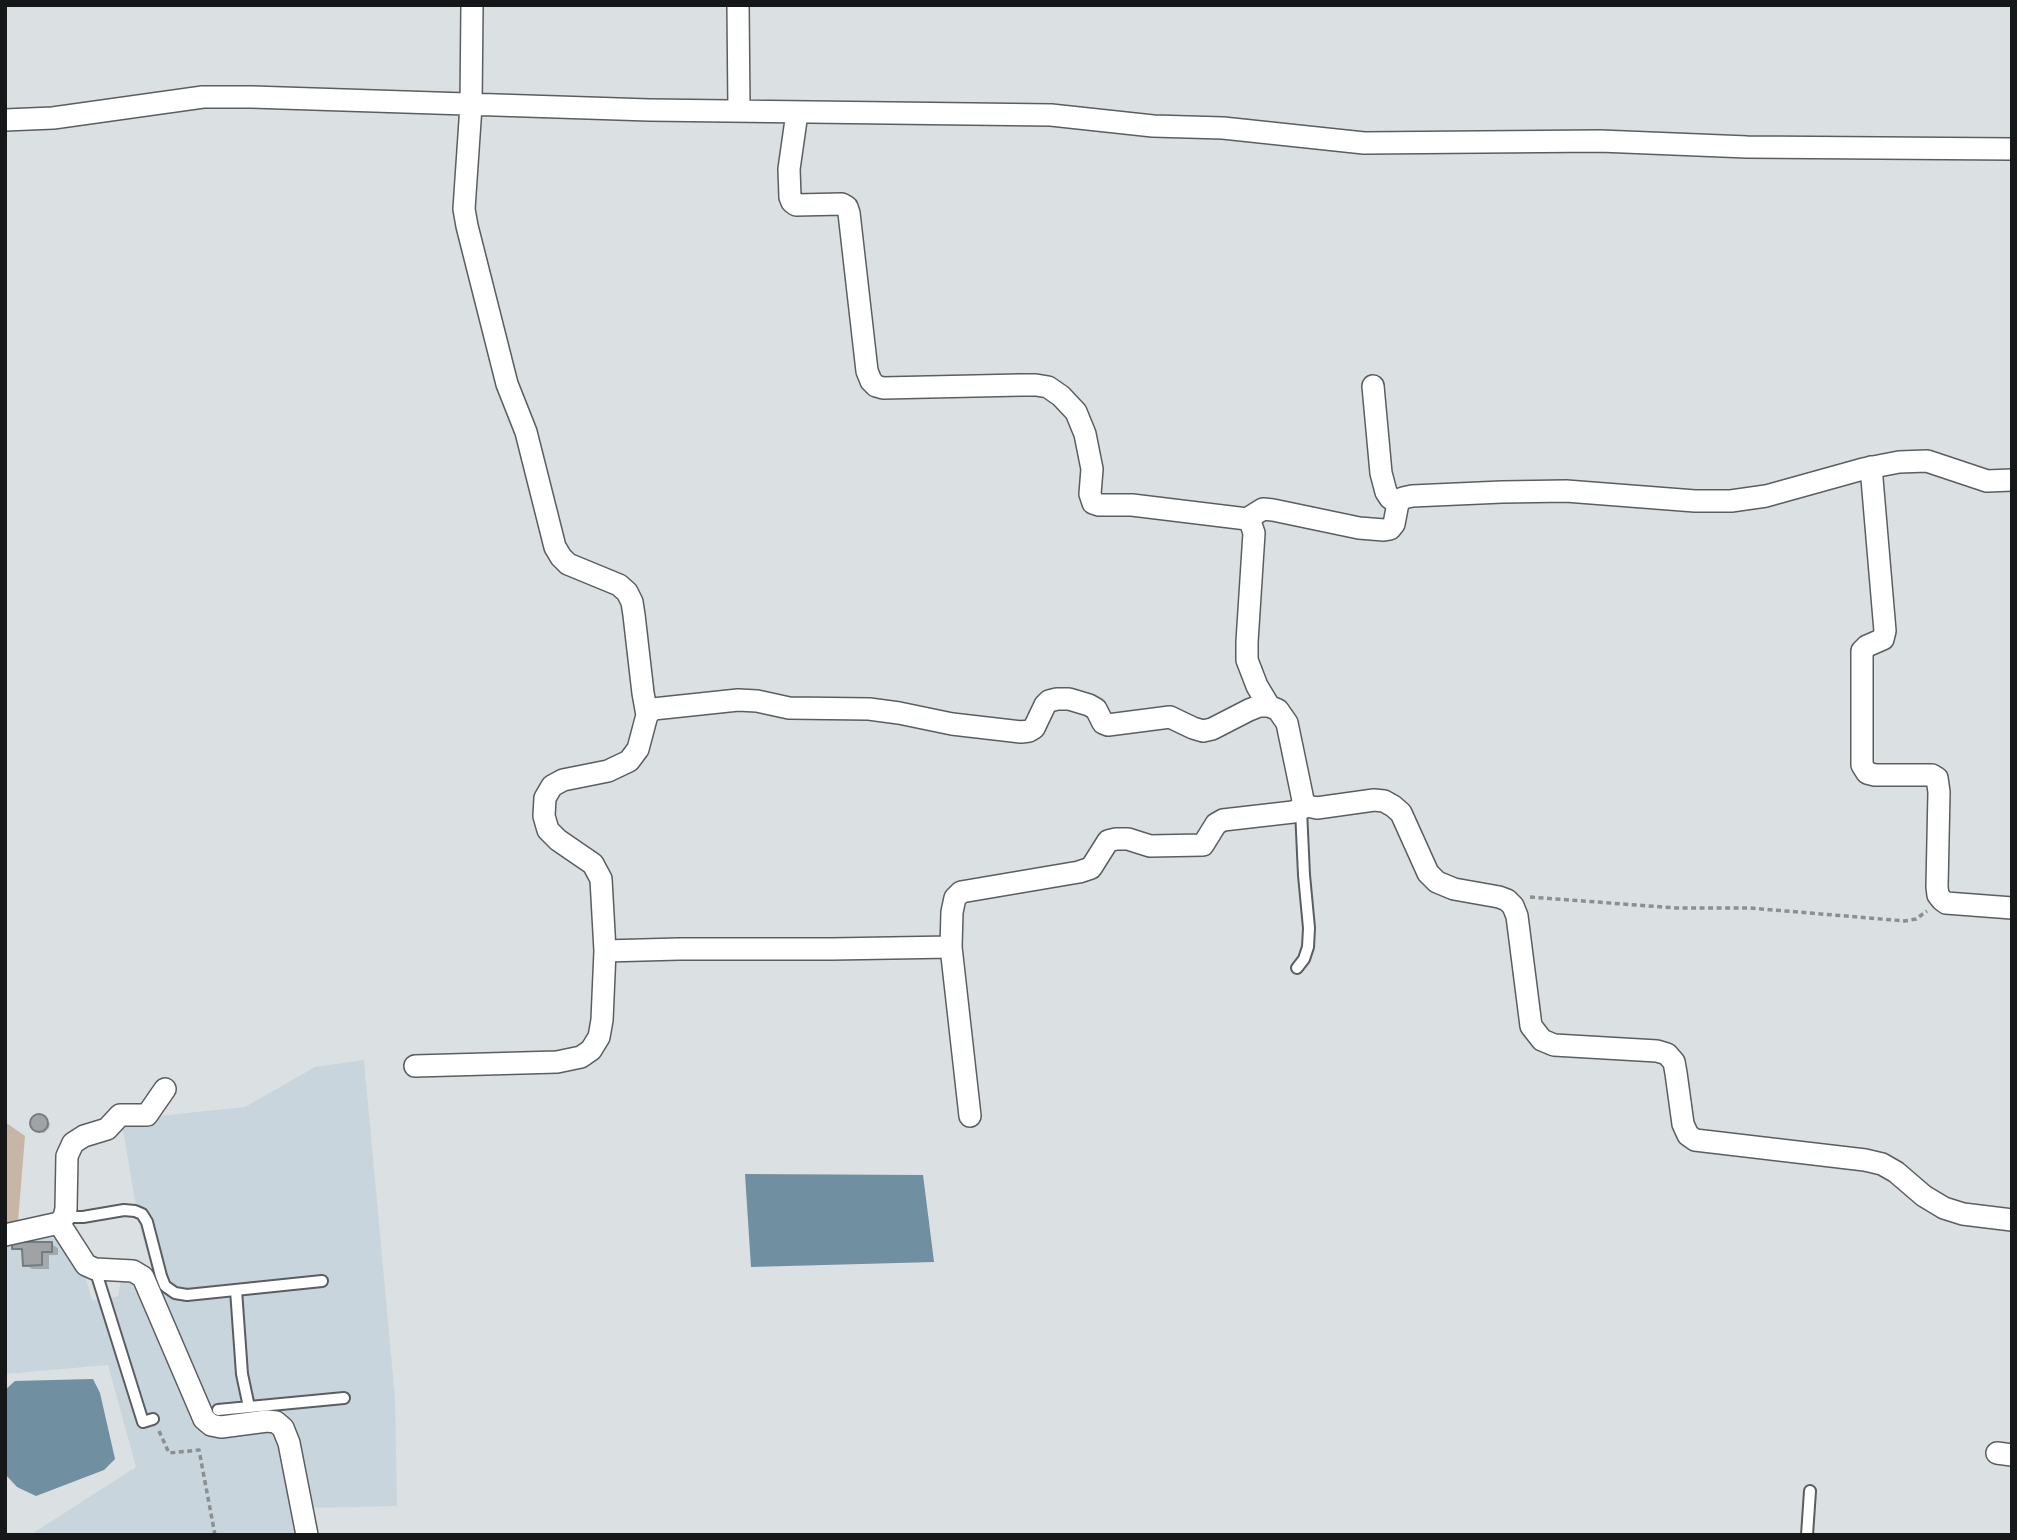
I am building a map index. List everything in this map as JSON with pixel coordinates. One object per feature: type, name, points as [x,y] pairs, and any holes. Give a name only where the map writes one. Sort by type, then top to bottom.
[{"type":"street","points":[[415,1066],[546,1063],[581,1057],[591,1050],[599,1037],[602,1020],[605,951],[601,879],[593,864],[548,830],[544,816],[545,798],[552,786],[563,780],[608,771],[629,761],[638,749],[647,715],[632,602],[627,592],[619,585],[568,564],[555,547],[526,432],[507,384],[467,226],[464,209],[471,106],[472,5]]},
{"type":"street","points":[[738,5],[739,110]]},
{"type":"street","points":[[5,120],[64,117],[203,97],[636,110],[1051,115],[1153,126],[1246,130],[1364,143],[1600,141],[1747,147],[2012,149]]},
{"type":"street","points":[[797,113],[789,169],[790,197],[796,205],[842,204],[847,207],[867,371],[871,381],[883,388],[1048,387],[1076,412],[1085,434],[1092,469],[1090,494],[1093,503],[1248,519],[1263,509],[1347,526],[1384,530],[1390,529],[1394,524],[1398,503],[1403,498],[1412,496],[1566,491],[1695,501],[1731,501],[1766,496],[1871,467],[1927,461],[1987,481],[2012,480]]},
{"type":"street","points":[[1373,386],[1381,473],[1386,492],[1398,503]]},
{"type":"street","points":[[1871,467],[1885,631],[1883,639],[1867,646],[1862,652],[1862,765],[1867,773],[1875,775],[1931,775],[1937,778],[1937,887],[1942,900],[2012,908]]},
{"type":"street","points":[[1248,519],[1254,533],[1247,660],[1257,686],[1269,706]]},
{"type":"street","points":[[647,715],[653,709],[661,707],[738,700],[789,708],[869,709],[952,724],[1021,732],[1034,728],[1049,701],[1069,699],[1096,709],[1103,723],[1108,725],[1170,718],[1203,731],[1259,706],[1269,706],[1278,710],[1287,723],[1304,808]]},
{"type":"street","points":[[970,1116],[951,947],[952,912],[955,898],[961,892],[1079,872],[1091,867],[1108,841],[1116,839],[1128,839],[1150,846],[1203,845],[1216,824],[1223,820],[1374,800],[1384,801],[1401,813],[1428,873],[1437,882],[1454,889],[1507,900],[1513,906],[1517,916],[1531,1026],[1542,1040],[1553,1045],[1657,1051],[1667,1054],[1674,1062],[1683,1124],[1688,1135],[1695,1140],[1882,1164],[1944,1208],[1963,1214],[2012,1220]]},
{"type":"street","points":[[605,951],[951,947]]},
{"type":"street","points":[[165,1088],[147,1115],[120,1115],[107,1129],[84,1136],[73,1143],[67,1156],[66,1209],[62,1220],[86,1265],[95,1269],[133,1271],[143,1277],[204,1419],[211,1426],[267,1421],[276,1422],[284,1429],[307,1535]]},
{"type":"street","points":[[5,1235],[62,1220]]},
{"type":"lane","points":[[1297,968],[1308,947],[1310,928],[1304,875],[1304,808]]},
{"type":"lane","points":[[62,1220],[124,1210],[142,1214],[147,1222],[165,1286],[175,1293],[187,1295],[322,1281]]},
{"type":"lane","points":[[95,1269],[143,1422],[153,1419]]},
{"type":"lane","points":[[236,1290],[242,1374],[249,1407]]},
{"type":"lane","points":[[218,1410],[344,1398]]},
{"type":"lane","points":[[1807,1535],[1811,1491]]},
{"type":"path","points":[[1507,900],[1545,897],[1676,908],[1750,908],[1905,921],[1916,919],[1942,900]]},
{"type":"path","points":[[153,1419],[169,1453],[200,1450],[215,1535]]},
{"type":"shaded area","points":[[364,1060],[395,1398],[397,1506],[307,1508],[287,1419],[219,1422],[209,1413],[159,1295],[139,1224],[122,1124],[168,1115],[245,1107],[315,1067]]},
{"type":"shaded area","points":[[5,1122],[25,1136],[18,1222],[5,1226]]},
{"type":"shaded area","points":[[59,1237],[85,1275],[92,1300],[118,1296],[122,1275],[141,1289],[202,1435],[267,1430],[280,1437],[298,1535],[30,1535],[136,1467],[108,1365],[5,1374],[5,1243]]},
{"type":"water","points":[[745,1174],[923,1175],[934,1262],[751,1267]]},
{"type":"water","points":[[93,1379],[100,1393],[115,1459],[104,1470],[36,1496],[17,1487],[5,1474],[5,1390],[15,1381]]},
{"type":"building","points":[[39,1114],[45,1117],[48,1123],[45,1129],[39,1132],[33,1129],[30,1123],[33,1117]]},
{"type":"building","points":[[12,1242],[52,1242],[52,1252],[42,1252],[42,1265],[23,1266],[22,1249],[12,1249]]}]
